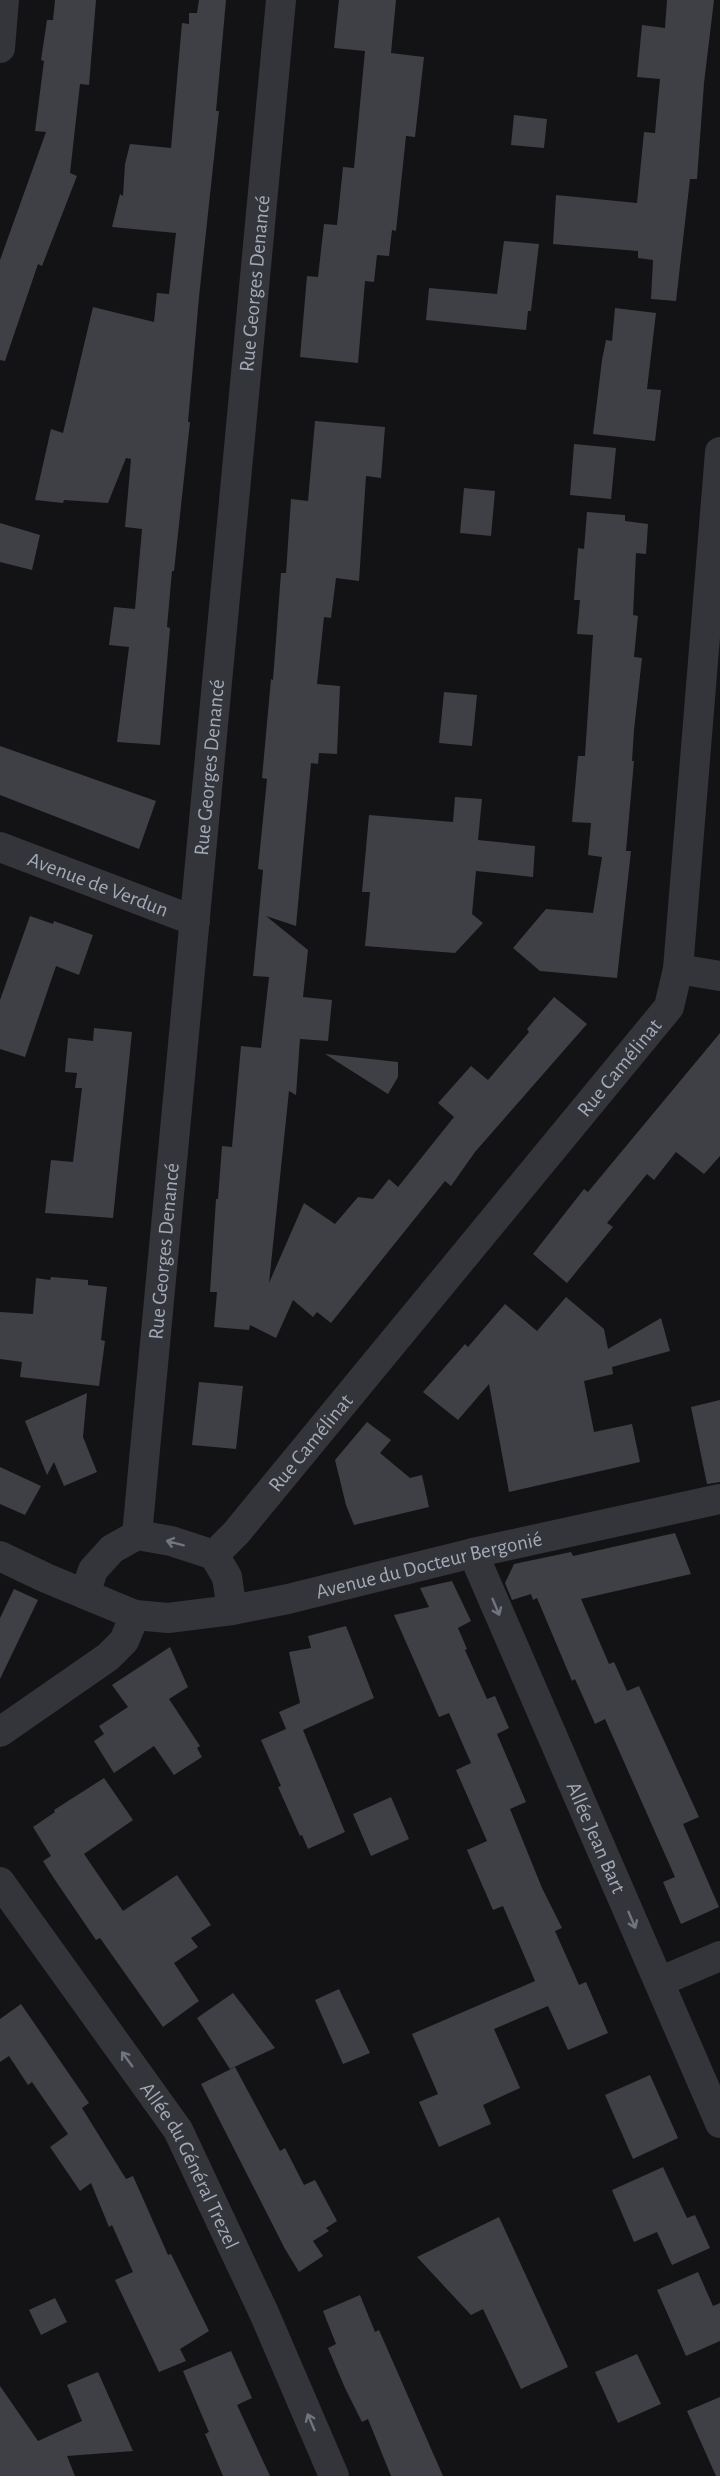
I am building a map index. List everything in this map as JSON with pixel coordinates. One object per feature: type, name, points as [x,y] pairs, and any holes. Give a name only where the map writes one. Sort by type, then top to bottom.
[{"type":"street","points":[[0,48],[4,0]]},
{"type":"street","name":"Rue Georges Denancé","points":[[137,1535],[281,0]]},
{"type":"street","name":"Rue Camélinat","points":[[214,1555],[236,1533],[669,1007],[678,969],[713,639],[720,452]]},
{"type":"street","name":"Avenue de Verdun","points":[[0,847],[195,921]]},
{"type":"street","points":[[678,969],[720,976]]},
{"type":"street","name":"Avenue du Docteur Bergonié","points":[[0,1556],[135,1615],[168,1618],[232,1610],[288,1599],[473,1553],[720,1500]]},
{"type":"street","points":[[85,1594],[93,1570],[112,1550],[137,1535],[171,1541],[214,1555],[227,1577],[232,1610]]},
{"type":"street","name":"Allée Jean Bart","points":[[473,1553],[720,2122]]},
{"type":"street","points":[[0,1732],[108,1657],[124,1641],[135,1615]]},
{"type":"street","name":"Allée du Général Trezel","points":[[0,1882],[178,2130],[264,2313],[334,2476]]},
{"type":"street","points":[[659,1982],[720,1956]]},
{"type":"building","points":[[55,0],[96,0],[89,85],[80,84],[70,173],[77,176],[42,266],[38,264],[5,361],[0,360],[0,260],[46,132],[35,131],[47,20],[53,20]]},
{"type":"building","points":[[199,0],[226,0],[216,111],[219,111],[199,297],[188,422],[190,422],[167,627],[170,628],[160,745],[117,742],[129,647],[109,645],[114,607],[135,609],[142,529],[125,527],[131,459],[126,458],[108,503],[64,500],[63,503],[35,500],[51,429],[63,433],[93,307],[154,322],[157,293],[169,294],[176,233],[112,227],[120,194],[123,196],[125,164],[130,144],[171,148],[182,23],[189,24],[189,13],[197,13]]},
{"type":"building","points":[[339,0],[396,0],[391,53],[424,57],[415,137],[406,136],[396,231],[392,230],[389,256],[377,255],[374,282],[365,281],[358,363],[300,357],[307,276],[318,277],[324,224],[337,225],[343,167],[354,168],[365,51],[334,48]]},
{"type":"building","points":[[667,0],[714,0],[704,83],[697,179],[690,179],[676,301],[651,299],[653,260],[638,258],[638,251],[553,244],[556,195],[637,203],[644,132],[655,133],[660,79],[637,77],[642,25],[665,28]]},
{"type":"building","points":[[514,115],[547,119],[544,148],[511,145]]},
{"type":"building","points":[[504,241],[539,244],[531,311],[528,311],[526,330],[426,320],[429,288],[497,294]]},
{"type":"building","points":[[615,308],[656,313],[647,389],[661,390],[655,441],[593,434],[602,360],[606,340],[612,341]]},
{"type":"building","points":[[315,421],[385,427],[381,478],[366,476],[359,581],[336,578],[331,618],[324,617],[317,684],[340,686],[337,754],[319,753],[318,764],[311,763],[296,926],[266,916],[308,950],[303,997],[332,1000],[328,1041],[300,1039],[296,1095],[289,1091],[269,1283],[304,1203],[335,1224],[358,1197],[373,1199],[389,1179],[398,1187],[454,1117],[438,1103],[471,1066],[488,1080],[529,1032],[527,1029],[554,997],[587,1024],[475,1152],[451,1186],[445,1181],[331,1323],[317,1312],[313,1317],[293,1300],[276,1338],[250,1325],[249,1330],[214,1327],[217,1292],[210,1292],[222,1146],[232,1147],[241,1046],[261,1048],[269,977],[253,976],[263,870],[258,869],[267,779],[262,778],[271,679],[273,680],[281,573],[286,573],[291,499],[308,501]]},
{"type":"building","points":[[574,444],[616,448],[611,499],[570,495]]},
{"type":"building","points":[[464,488],[495,491],[491,536],[460,533]]},
{"type":"building","points":[[587,512],[625,515],[625,521],[648,524],[646,554],[636,553],[633,615],[638,616],[634,657],[642,658],[634,730],[632,761],[634,761],[626,851],[631,851],[617,978],[540,971],[513,948],[546,909],[593,913],[602,857],[588,855],[591,823],[572,822],[578,756],[585,756],[593,635],[577,634],[580,600],[574,600],[578,548],[584,549]]},
{"type":"building","points":[[0,523],[40,535],[32,570],[0,562]]},
{"type":"building","points":[[444,692],[477,695],[472,746],[439,743]]},
{"type":"building","points":[[0,746],[156,801],[139,849],[0,795]]},
{"type":"building","points":[[455,797],[482,799],[478,840],[535,846],[533,877],[476,871],[472,914],[483,923],[455,953],[365,946],[370,892],[362,892],[369,815],[453,822]]},
{"type":"building","points":[[30,916],[53,924],[54,921],[93,935],[79,975],[56,966],[25,1057],[0,1049],[0,1000]]},
{"type":"building","points":[[94,1028],[132,1032],[113,1218],[45,1213],[51,1160],[73,1162],[82,1088],[75,1088],[77,1073],[65,1072],[68,1038],[93,1041]]},
{"type":"building","points":[[720,1033],[720,1156],[704,1174],[676,1152],[654,1180],[647,1174],[607,1223],[613,1227],[567,1283],[533,1254],[584,1189],[588,1192]]},
{"type":"building","points":[[325,1054],[398,1062],[398,1077],[388,1094]]},
{"type":"building","points":[[51,1277],[88,1280],[88,1285],[107,1287],[101,1340],[105,1341],[99,1386],[20,1377],[22,1362],[0,1359],[0,1312],[33,1314],[36,1278],[50,1280]]},
{"type":"building","points":[[566,1297],[604,1329],[608,1349],[661,1318],[670,1351],[612,1367],[613,1374],[584,1381],[594,1432],[632,1424],[640,1462],[509,1492],[489,1384],[458,1420],[423,1392],[465,1344],[468,1347],[505,1304],[537,1331]]},
{"type":"building","points":[[199,1382],[243,1386],[236,1449],[192,1445]]},
{"type":"building","points":[[87,1393],[83,1437],[97,1472],[64,1486],[54,1462],[47,1475],[25,1421]]},
{"type":"building","points":[[720,1400],[720,1482],[707,1484],[691,1407]]},
{"type":"building","points":[[367,1422],[391,1440],[380,1453],[410,1478],[422,1475],[429,1507],[354,1525],[346,1505],[335,1460]]},
{"type":"building","points":[[0,1467],[41,1486],[25,1515],[0,1504]]},
{"type":"building","points":[[675,1533],[691,1574],[581,1599],[609,1664],[614,1662],[627,1691],[639,1686],[699,1817],[683,1824],[719,1907],[681,1924],[663,1882],[675,1877],[605,1719],[595,1724],[575,1679],[572,1681],[537,1598],[533,1600],[531,1594],[512,1600],[505,1583],[514,1564],[571,1552],[573,1556]]},
{"type":"building","points":[[452,1581],[471,1621],[458,1628],[467,1649],[465,1650],[487,1699],[495,1696],[509,1728],[497,1734],[526,1802],[510,1809],[542,1888],[562,1928],[555,1931],[579,1985],[586,1982],[608,2033],[568,2050],[548,2006],[494,2029],[520,2088],[483,2105],[491,2124],[439,2147],[419,2102],[438,2094],[412,2034],[535,1981],[503,1906],[493,1910],[467,1850],[487,1841],[456,1770],[471,1763],[449,1713],[439,1717],[394,1615],[429,1607],[420,1588]]},
{"type":"building","points":[[14,1589],[38,1600],[0,1679],[0,1618]]},
{"type":"building","points":[[346,1626],[374,1698],[303,1730],[345,1832],[308,1849],[278,1787],[281,1786],[261,1740],[286,1729],[279,1712],[300,1703],[289,1652],[311,1648],[308,1636]]},
{"type":"building","points":[[170,1647],[188,1687],[169,1699],[200,1746],[197,1748],[202,1757],[174,1775],[154,1746],[114,1773],[94,1741],[104,1734],[99,1726],[128,1707],[112,1685]]},
{"type":"building","points":[[104,1778],[133,1820],[84,1854],[123,1911],[177,1875],[211,1925],[191,1938],[198,1947],[174,1963],[199,2001],[163,2027],[100,1938],[96,1940],[53,1877],[43,1861],[51,1856],[33,1827],[55,1812],[54,1810]]},
{"type":"building","points":[[391,1797],[409,1839],[371,1856],[353,1814]]},
{"type":"building","points":[[339,1989],[370,2053],[343,2064],[315,2000]]},
{"type":"building","points":[[233,1993],[275,2048],[230,2069],[197,2018]]},
{"type":"building","points":[[21,2004],[89,2103],[82,2108],[126,2179],[133,2176],[168,2255],[171,2254],[209,2331],[180,2349],[186,2361],[159,2372],[115,2280],[133,2272],[112,2225],[109,2227],[91,2183],[80,2191],[50,2147],[68,2134],[32,2082],[28,2085],[9,2056],[0,2062],[0,2019]]},
{"type":"building","points":[[235,2067],[280,2151],[285,2148],[304,2185],[315,2180],[337,2221],[326,2228],[329,2231],[313,2241],[323,2256],[299,2272],[201,2084]]},
{"type":"building","points":[[650,2075],[678,2138],[633,2159],[605,2095]]},
{"type":"building","points":[[663,2167],[687,2218],[695,2215],[710,2248],[672,2265],[657,2232],[634,2242],[612,2190]]},
{"type":"building","points":[[499,2217],[568,2367],[521,2389],[483,2309],[471,2315],[417,2257]]},
{"type":"building","points":[[698,2272],[713,2306],[720,2303],[720,2341],[686,2356],[657,2290]]},
{"type":"building","points":[[360,2295],[375,2332],[379,2330],[443,2476],[391,2476],[368,2419],[362,2422],[345,2388],[328,2348],[336,2344],[323,2311]]},
{"type":"building","points":[[55,2298],[67,2322],[41,2335],[29,2310]]},
{"type":"building","points":[[231,2351],[252,2398],[237,2405],[270,2476],[223,2476],[205,2434],[209,2432],[183,2371]]},
{"type":"building","points":[[637,2354],[661,2404],[618,2423],[595,2372]]},
{"type":"building","points":[[98,2372],[133,2451],[67,2456],[75,2476],[0,2476],[0,2386],[38,2441],[82,2421],[67,2385]]},
{"type":"building","points":[[720,2397],[720,2476],[716,2476],[687,2411]]}]
